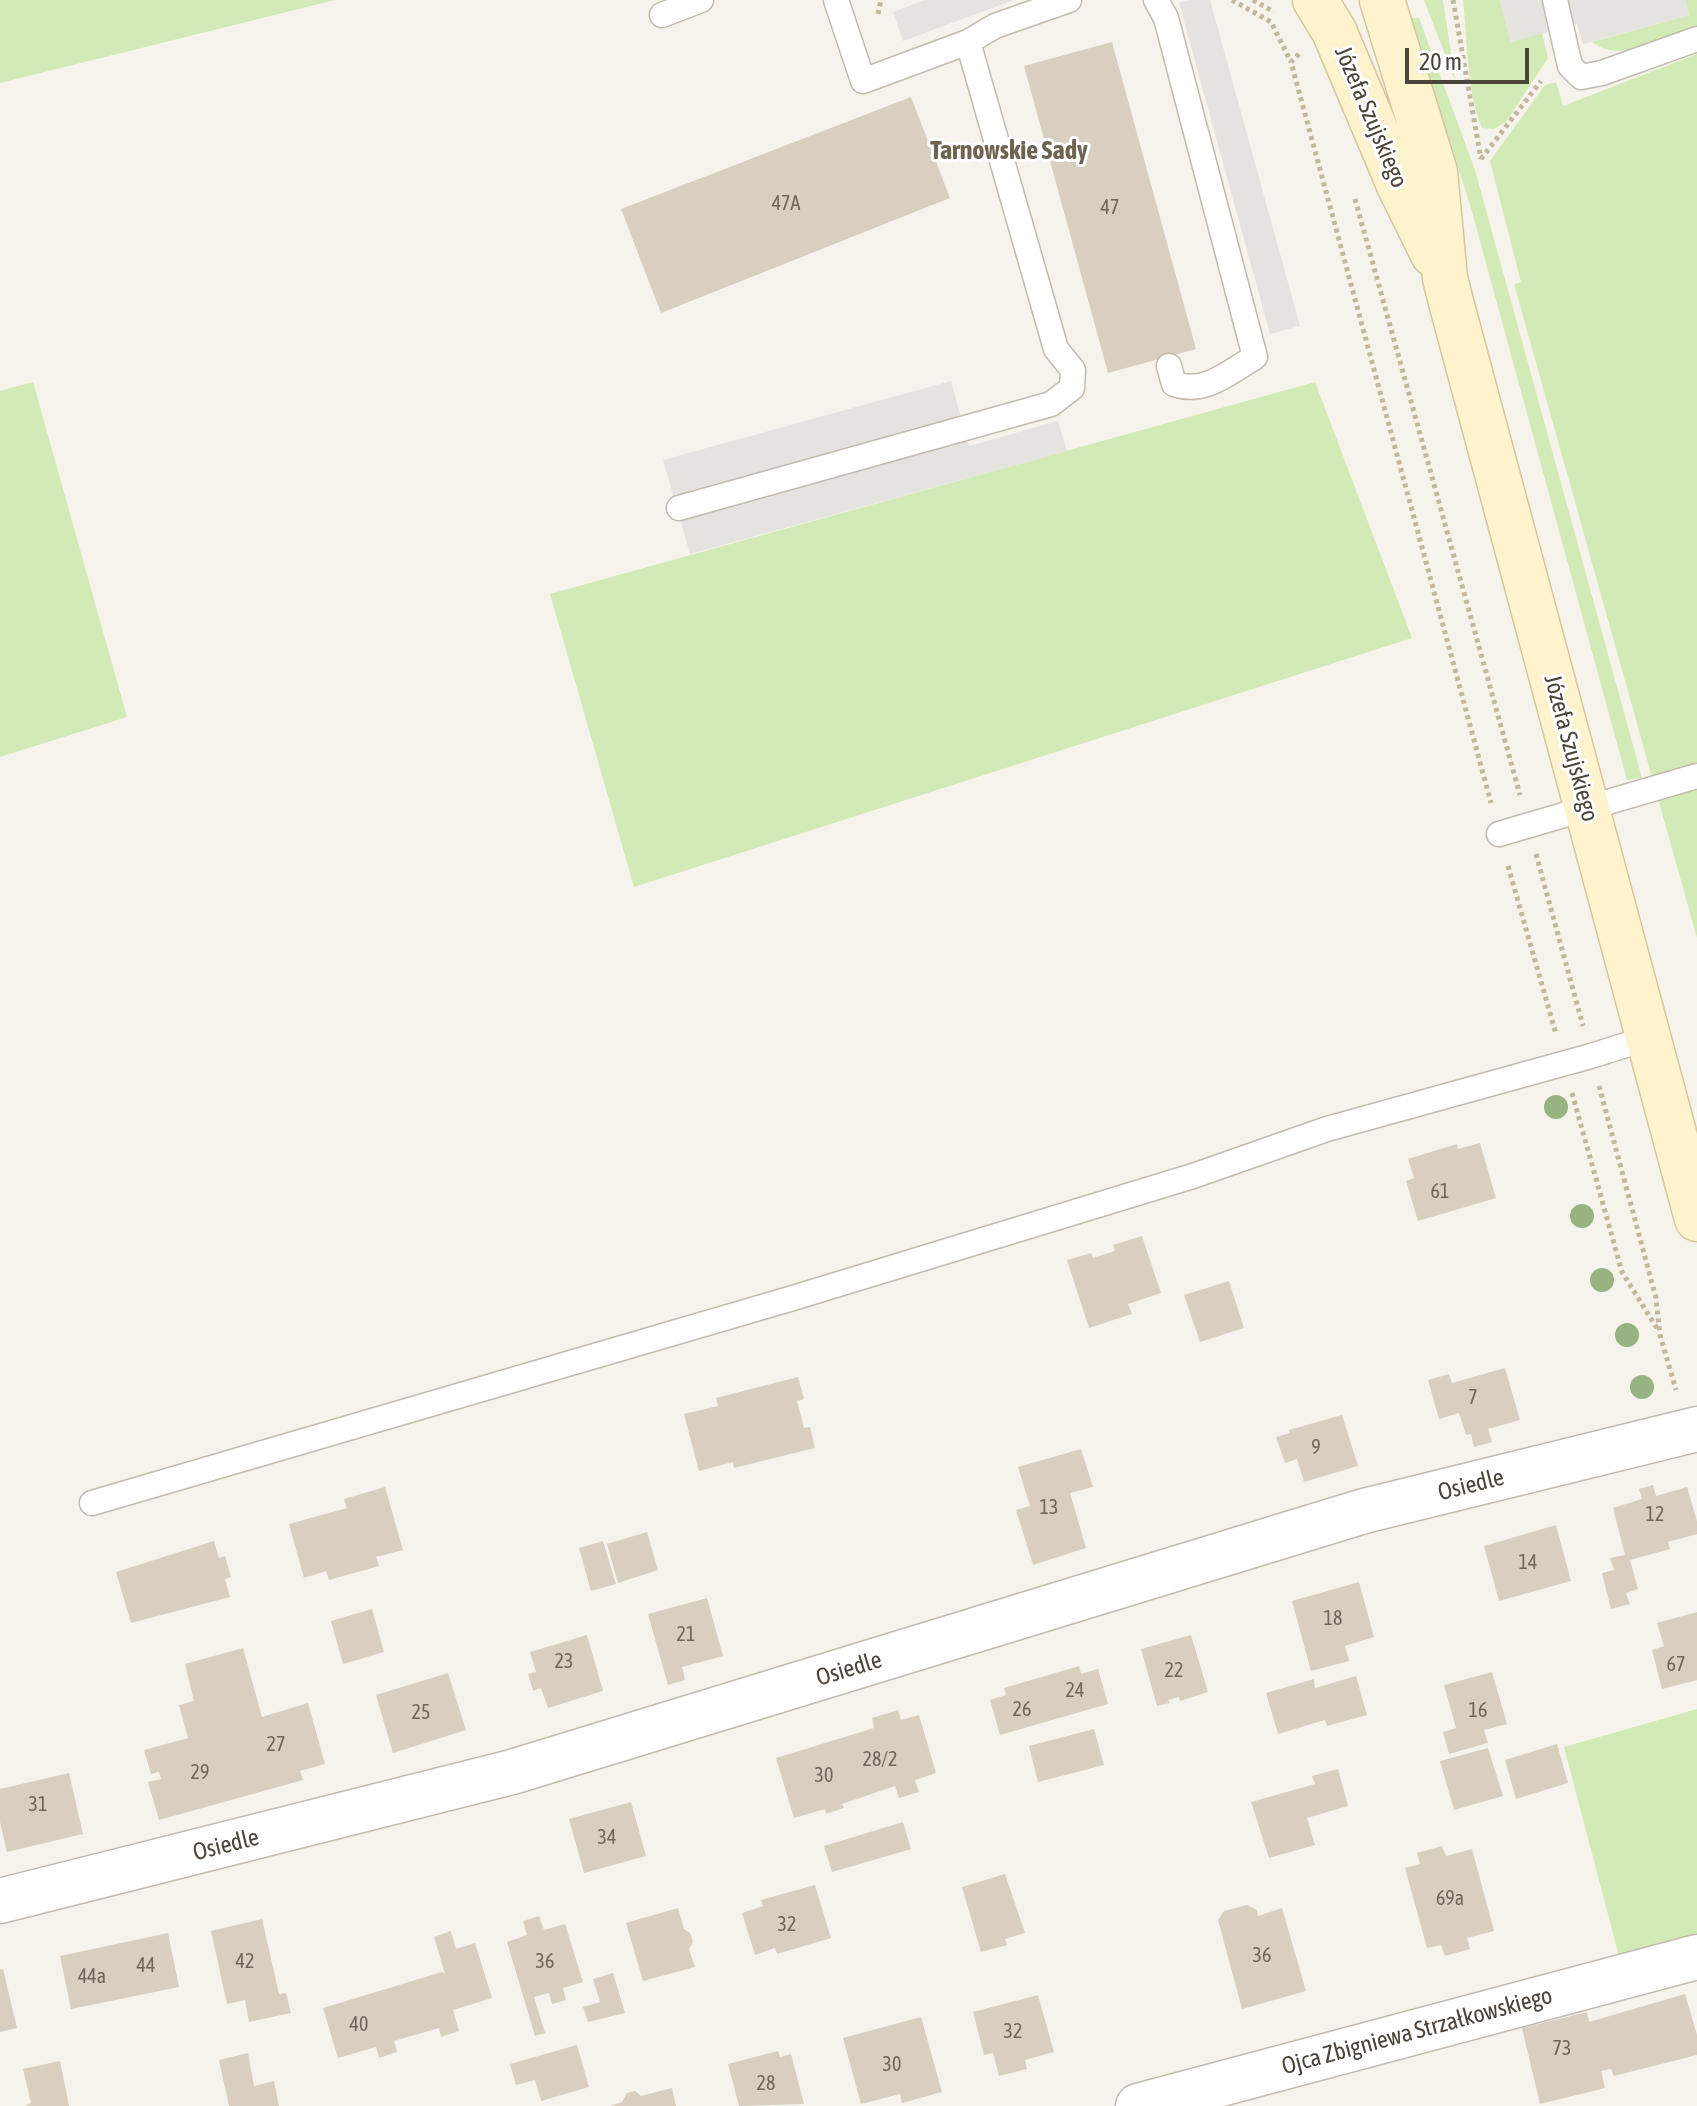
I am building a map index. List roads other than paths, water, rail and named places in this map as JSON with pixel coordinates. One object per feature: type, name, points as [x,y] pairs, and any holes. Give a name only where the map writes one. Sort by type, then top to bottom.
[{"type":"street","name":"Józefa Szujskiego","points":[[1382,0],[1435,172],[1445,278],[1697,1219]]},
{"type":"street","name":"Józefa Szujskiego","points":[[1296,7],[1334,31],[1399,185],[1445,278]]},
{"type":"street","name":"Osiedle","points":[[0,1901],[512,1772],[1364,1511],[1696,1430]]},
{"type":"street","name":"Ojca Zbigniewa Strzałkowskiego","points":[[1138,2106],[1697,1957]]},
{"type":"lane","points":[[662,15],[701,0]]},
{"type":"lane","points":[[836,0],[863,81],[968,42],[995,26],[1069,0]]},
{"type":"lane","points":[[1156,0],[1166,18],[1255,357],[1202,388],[1188,389],[1174,384],[1169,366]]},
{"type":"lane","points":[[1555,0],[1570,66],[1576,74],[1590,77],[1697,39]]},
{"type":"lane","points":[[679,508],[1051,404],[1072,388],[1073,370],[1056,349],[968,42]]},
{"type":"lane","points":[[1499,834],[1697,776]]},
{"type":"lane","points":[[92,1503],[807,1294],[1193,1176],[1327,1129],[1648,1038]]},
{"type":"district","name":"Tarnowskie Sady","points":[[1009,151]]}]
